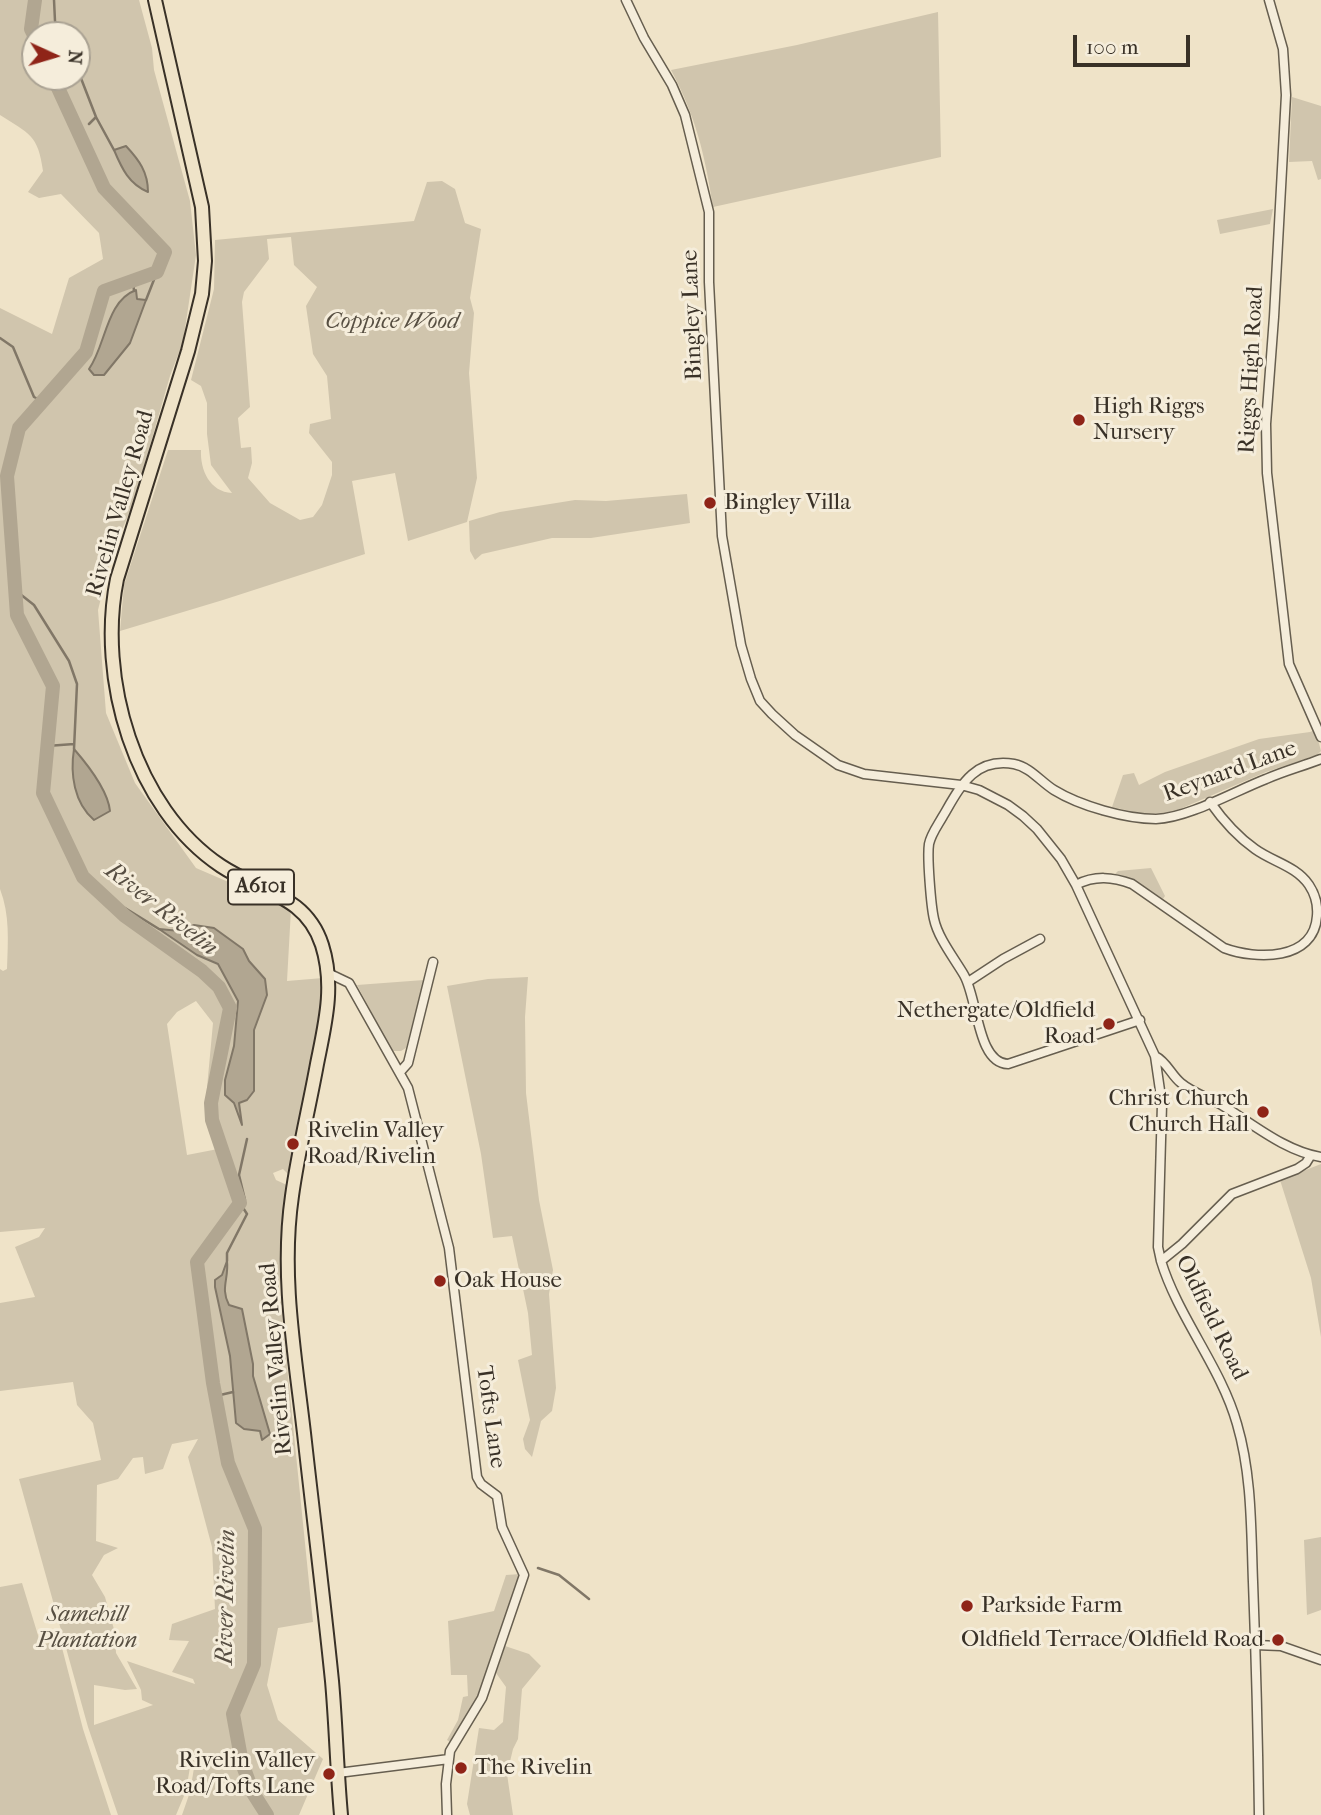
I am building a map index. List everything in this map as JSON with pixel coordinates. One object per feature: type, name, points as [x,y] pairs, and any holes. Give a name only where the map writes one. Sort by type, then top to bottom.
[{"type":"main road","name":"Rivelin Valley Road","points":[[155,0],[202,207],[205,261],[202,294],[191,341],[117,579],[112,615],[114,682],[121,711],[145,775],[165,811],[181,832],[214,862],[289,900],[306,914],[322,946],[328,973],[326,1018],[292,1193],[288,1286],[332,1681],[341,1815]]},
{"type":"street","name":"Bingley Lane","points":[[626,0],[644,38],[672,85],[685,115],[709,212],[709,282],[722,536],[741,645],[760,701],[795,735],[838,765],[864,774],[961,785]]},
{"type":"street","name":"Riggs High Road","points":[[1269,0],[1283,49],[1286,95],[1266,424],[1267,473],[1289,664],[1321,737]]},
{"type":"street","name":"Reynard Lane","points":[[961,785],[975,771],[1010,764],[1027,769],[1066,796],[1121,813],[1167,818],[1178,816],[1269,777],[1321,760]]},
{"type":"street","name":"Oldfield Road","points":[[961,785],[993,796],[1023,816],[1050,844],[1076,884],[1155,1056],[1162,1104],[1158,1236],[1161,1261],[1225,1390],[1237,1421],[1245,1454],[1250,1511],[1259,1815]]},
{"type":"street","points":[[961,785],[934,833],[929,852],[935,924],[968,982],[992,1059],[1000,1064],[1008,1064],[1140,1020]]},
{"type":"street","points":[[1076,884],[1096,877],[1132,884],[1224,948],[1235,952],[1260,956],[1277,954],[1308,941],[1315,928],[1317,912],[1313,891],[1295,870],[1248,843],[1218,814],[1210,802]]},
{"type":"street","points":[[968,982],[1025,952],[1040,939]]},
{"type":"street","points":[[400,1072],[408,1063],[433,962]]},
{"type":"street","name":"Tofts Lane","points":[[328,973],[349,983],[400,1072],[413,1103],[449,1248],[477,1477],[481,1484],[497,1496],[502,1527],[524,1575],[482,1698],[454,1744],[449,1759]]},
{"type":"street","points":[[1155,1056],[1164,1061],[1173,1075],[1193,1091],[1216,1102],[1285,1145],[1321,1157]]},
{"type":"street","points":[[1161,1261],[1232,1194],[1297,1169],[1306,1163],[1311,1155]]},
{"type":"street","points":[[1255,1645],[1281,1646],[1321,1660]]},
{"type":"street","points":[[338,1773],[449,1759],[447,1815]]},
{"type":"green space","name":"Samehill Plantation","points":[[0,0],[139,0],[152,48],[154,70],[190,201],[196,255],[183,342],[170,376],[133,505],[113,550],[98,610],[106,713],[135,783],[196,868],[291,909],[287,981],[323,978],[323,1003],[293,1170],[288,1174],[283,1169],[273,1173],[276,1180],[289,1186],[279,1287],[313,1622],[278,1628],[267,1685],[278,1720],[323,1759],[299,1815],[182,1815],[190,1792],[195,1762],[191,1761],[186,1791],[176,1815],[118,1815],[88,1727],[19,1479],[101,1460],[93,1423],[77,1405],[73,1382],[0,1391],[0,1303],[35,1297],[15,1247],[39,1237],[45,1228],[0,1232],[0,969],[7,969],[8,938],[7,918],[0,889],[0,308],[52,334],[69,278],[103,259],[99,233],[61,194],[39,198],[28,192],[43,171],[35,142],[25,131],[0,115]],"holes":[[[196,1001],[213,1023],[205,1109],[218,1149],[187,1155],[167,1024],[177,1012]],[[198,1439],[188,1457],[212,1547],[215,1609],[172,1624],[169,1640],[189,1641],[172,1672],[193,1679],[195,1684],[127,1661],[141,1690],[142,1700],[153,1705],[94,1725],[94,1685],[125,1690],[137,1689],[116,1653],[115,1633],[105,1597],[92,1575],[104,1555],[118,1548],[96,1541],[97,1485],[118,1479],[133,1458],[143,1457],[145,1474],[163,1469],[172,1444]]]},
{"type":"green space","points":[[938,12],[941,157],[713,207],[698,137],[687,104],[671,70],[797,45]]},
{"type":"green space","points":[[1292,97],[1321,106],[1321,179],[1318,180],[1312,161],[1289,162]]},
{"type":"green space","name":"Coppice Wood","points":[[442,181],[455,189],[465,223],[481,229],[470,298],[474,313],[469,373],[477,478],[467,522],[408,541],[395,473],[352,481],[365,554],[120,631],[124,585],[168,450],[201,450],[202,465],[208,479],[218,489],[232,493],[211,465],[207,403],[201,386],[191,380],[214,289],[215,240],[414,221],[427,182]],"holes":[[[291,237],[294,265],[317,287],[306,306],[313,354],[327,376],[331,419],[310,424],[309,433],[332,462],[332,475],[322,505],[313,517],[300,520],[270,503],[248,478],[252,463],[251,447],[241,448],[238,418],[250,407],[242,302],[244,292],[269,259],[267,239]]]},
{"type":"green space","points":[[1273,209],[1270,224],[1220,234],[1217,220]]},
{"type":"green space","points":[[687,494],[690,523],[591,538],[552,538],[482,554],[475,560],[470,551],[469,521],[500,512],[575,500],[606,501]]},
{"type":"green space","points":[[1320,728],[1317,736],[1321,751],[1317,755],[1266,772],[1173,812],[1144,814],[1112,807],[1123,775],[1134,773],[1139,785],[1165,772],[1259,739],[1310,732]]},
{"type":"green space","points":[[1151,868],[1165,896],[1163,899],[1137,882],[1114,875],[1118,871]]},
{"type":"green space","points":[[528,977],[525,1017],[526,1093],[539,1200],[553,1270],[549,1294],[556,1388],[552,1411],[541,1421],[532,1457],[525,1449],[523,1439],[530,1420],[518,1360],[532,1355],[528,1313],[512,1236],[493,1238],[481,1154],[447,986],[488,979]]},
{"type":"green space","points":[[424,980],[406,1048],[392,1051],[357,985]]},
{"type":"green space","points":[[1321,1164],[1321,1337],[1311,1278],[1280,1180]]},
{"type":"green space","points":[[1321,1537],[1321,1610],[1307,1615],[1304,1540]]},
{"type":"green space","points":[[521,1574],[479,1699],[450,1742],[447,1740],[458,1720],[463,1697],[468,1696],[467,1675],[451,1675],[448,1621],[494,1611],[506,1575]]},
{"type":"green space","points":[[22,1583],[41,1645],[60,1640],[83,1729],[111,1815],[0,1815],[0,1587]]},
{"type":"green space","points":[[505,1646],[529,1654],[541,1666],[522,1689],[518,1739],[507,1774],[513,1815],[470,1815],[467,1804],[479,1728],[494,1730],[503,1722],[506,1687],[496,1673]]},
{"type":"shaded area","points":[[126,146],[142,167],[148,192],[131,180],[120,163],[114,150]]},
{"type":"shaded area","points":[[136,290],[137,299],[146,300],[130,343],[104,375],[94,375],[89,369],[112,314],[126,296]]},
{"type":"shaded area","points":[[74,749],[96,778],[108,803],[110,811],[94,820],[82,805],[75,788]]},
{"type":"shaded area","points":[[194,925],[214,928],[243,949],[249,961],[265,979],[267,995],[254,1030],[254,1091],[247,1100],[239,1103],[242,1125],[234,1103],[225,1095],[225,1080],[234,1046],[238,1001],[218,964],[197,955],[159,929],[180,931]]},
{"type":"shaded area","points":[[227,1261],[226,1299],[229,1305],[242,1309],[253,1376],[270,1434],[262,1440],[260,1431],[244,1429],[236,1423],[230,1356],[215,1287],[215,1280],[222,1275]]},
{"type":"waterway","name":"River Rivelin","points":[[32,21],[35,0]]},
{"type":"waterway","points":[[54,0],[55,21]]},
{"type":"waterway","name":"River Rivelin","points":[[59,91],[104,188],[165,252],[157,272],[104,291],[86,352],[19,428],[7,476],[17,615],[53,686],[43,793],[83,877],[125,916],[202,971],[219,987],[230,1008],[211,1103],[212,1120],[240,1203],[197,1262],[213,1383],[228,1463],[255,1529],[254,1664],[233,1714],[242,1763],[253,1793],[267,1815]]},
{"type":"waterway","points":[[86,91],[96,117],[89,124]]},
{"type":"waterway","points":[[96,117],[114,150]]},
{"type":"waterway","points":[[146,300],[157,272]]},
{"type":"waterway","points":[[133,281],[134,291]]},
{"type":"waterway","points":[[0,338],[13,347],[34,397],[42,401]]},
{"type":"waterway","points":[[15,590],[34,605],[69,661],[77,684],[74,749]]},
{"type":"waterway","points":[[47,746],[74,744]]},
{"type":"waterway","points":[[118,910],[125,908],[159,929]]},
{"type":"waterway","name":"River Rivelin","points":[[227,1261],[227,1253],[247,1214],[240,1203],[245,1200],[239,1175],[247,1139]]},
{"type":"waterway","points":[[216,1396],[233,1392]]},
{"type":"waterway","points":[[538,1568],[559,1575],[589,1599]]},
{"type":"place","name":"High Riggs Nursery","points":[[1079,420]]},
{"type":"place","name":"Bingley Villa","points":[[710,503]]},
{"type":"place","name":"Nethergate/Oldfield Road","points":[[1109,1024]]},
{"type":"place","name":"Christ Church Church Hall","points":[[1263,1112]]},
{"type":"place","name":"Rivelin Valley Road/Rivelin","points":[[293,1144]]},
{"type":"place","name":"Oak House","points":[[440,1281]]},
{"type":"place","name":"Parkside Farm","points":[[967,1606]]},
{"type":"place","name":"Oldfield Terrace/Oldfield Road","points":[[1278,1640]]},
{"type":"place","name":"The Rivelin","points":[[461,1768]]},
{"type":"place","name":"Rivelin Valley Road/Tofts Lane","points":[[329,1774]]}]
